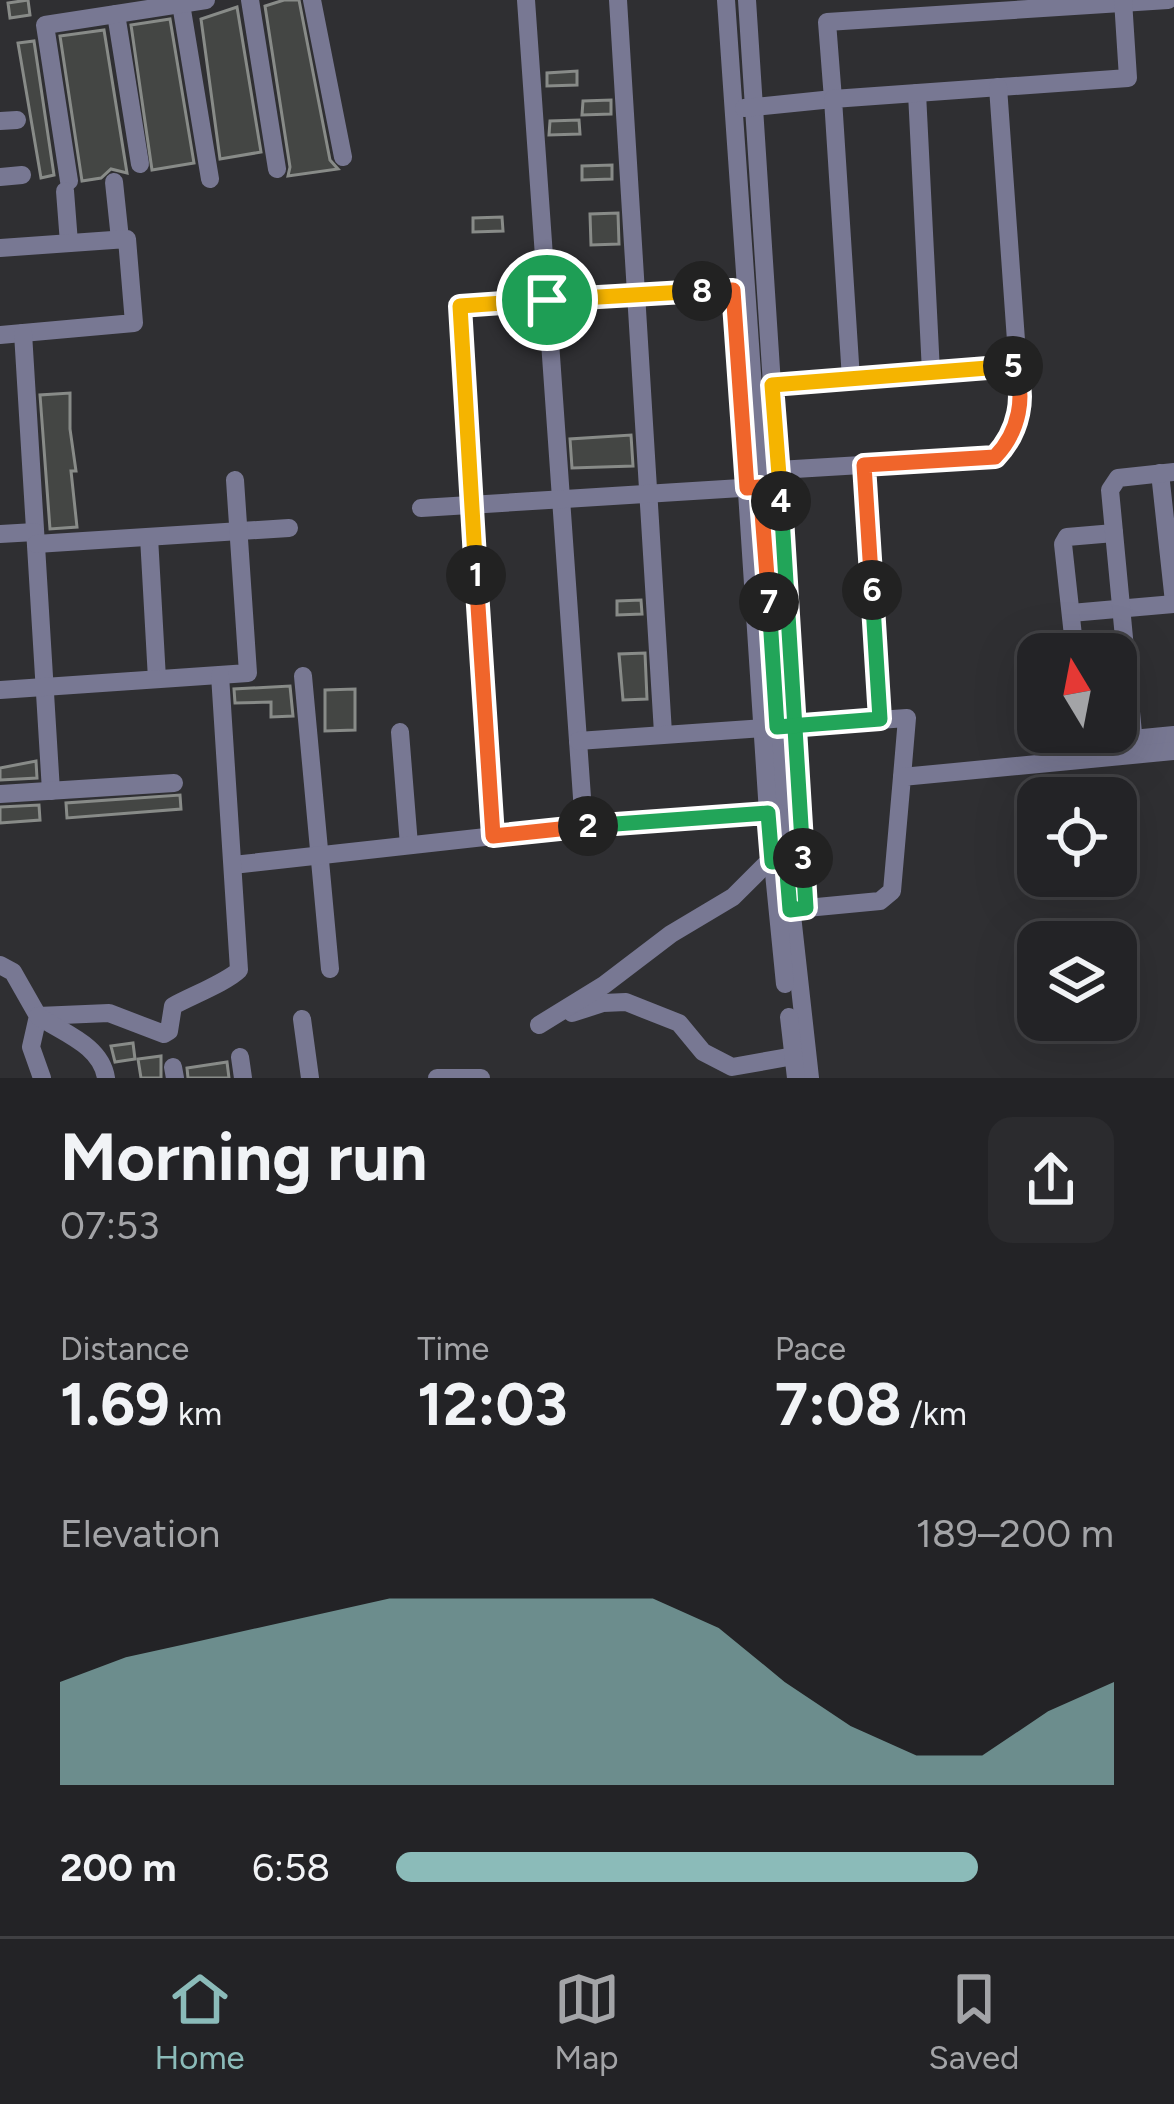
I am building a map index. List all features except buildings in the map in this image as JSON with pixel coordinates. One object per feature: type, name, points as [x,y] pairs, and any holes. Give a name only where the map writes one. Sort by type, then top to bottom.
[{"type":"street","points":[[68,243],[67,186],[45,25],[206,0]]},
{"type":"street","points":[[250,0],[277,169]]},
{"type":"street","points":[[312,0],[343,157]]},
{"type":"street","points":[[526,0],[584,826]]},
{"type":"street","points":[[618,0],[662,733]]},
{"type":"street","points":[[714,0],[728,112]]},
{"type":"street","points":[[726,0],[728,112],[753,488],[798,909],[810,1078]]},
{"type":"street","points":[[747,0],[778,470],[775,813],[796,1078]]},
{"type":"street","points":[[850,379],[827,22],[1032,4],[1168,0]]},
{"type":"street","points":[[728,112],[755,105],[1128,79],[1123,1]]},
{"type":"street","points":[[181,4],[210,179]]},
{"type":"street","points":[[116,14],[140,164]]},
{"type":"street","points":[[778,470],[995,457],[1006,445],[1021,411],[998,87]]},
{"type":"street","points":[[916,93],[932,372]]},
{"type":"street","points":[[0,177],[22,175]]},
{"type":"street","points":[[0,335],[134,323],[114,182]]},
{"type":"street","points":[[0,248],[123,239]]},
{"type":"street","points":[[493,836],[460,306],[739,290]]},
{"type":"street","points":[[22,333],[51,791]]},
{"type":"street","points":[[772,385],[1016,366]]},
{"type":"street","points":[[864,465],[880,719]]},
{"type":"street","points":[[1071,613],[1121,609],[1174,603],[1167,473],[1114,481],[1110,490],[1121,609],[1123,633]]},
{"type":"street","points":[[0,690],[248,673],[235,480]]},
{"type":"street","points":[[421,508],[753,488]]},
{"type":"street","points":[[0,534],[149,537],[290,528]]},
{"type":"street","points":[[1073,633],[1065,539],[1114,533]]},
{"type":"street","points":[[149,537],[157,679]]},
{"type":"street","points":[[38,1016],[109,1013],[149,1031],[167,1033],[172,1006],[214,982],[228,980],[239,970],[220,675]]},
{"type":"street","points":[[303,676],[330,969]]},
{"type":"street","points":[[578,741],[908,718],[892,892],[880,902],[798,909]]},
{"type":"street","points":[[400,732],[409,845]]},
{"type":"street","points":[[1137,746],[1174,735]]},
{"type":"street","points":[[1137,747],[1174,751]]},
{"type":"street","points":[[902,777],[1088,753]]},
{"type":"street","points":[[0,794],[174,783]]},
{"type":"street","points":[[233,865],[584,826],[775,813]]},
{"type":"street","points":[[779,862],[798,909]]},
{"type":"street","points":[[779,862],[765,865],[733,897],[670,934],[604,985],[539,1025],[603,1003],[626,1002],[679,1023],[703,1052],[733,1066],[794,1056]]},
{"type":"street","points":[[0,965],[13,972],[38,1016],[89,1047],[104,1064],[106,1078]]},
{"type":"street","points":[[38,1016],[31,1047],[42,1078]]},
{"type":"street","points":[[302,1019],[310,1078]]},
{"type":"street","points":[[437,1078],[481,1078]]},
{"type":"route","points":[[547,300],[460,306],[493,836],[768,813],[772,862],[786,861],[790,910],[806,908],[796,725],[772,385],[1016,366],[1021,411],[1006,445],[995,457],[864,465],[880,719],[823,724],[796,725],[777,727],[760,487],[747,488],[733,290],[547,300]]}]
